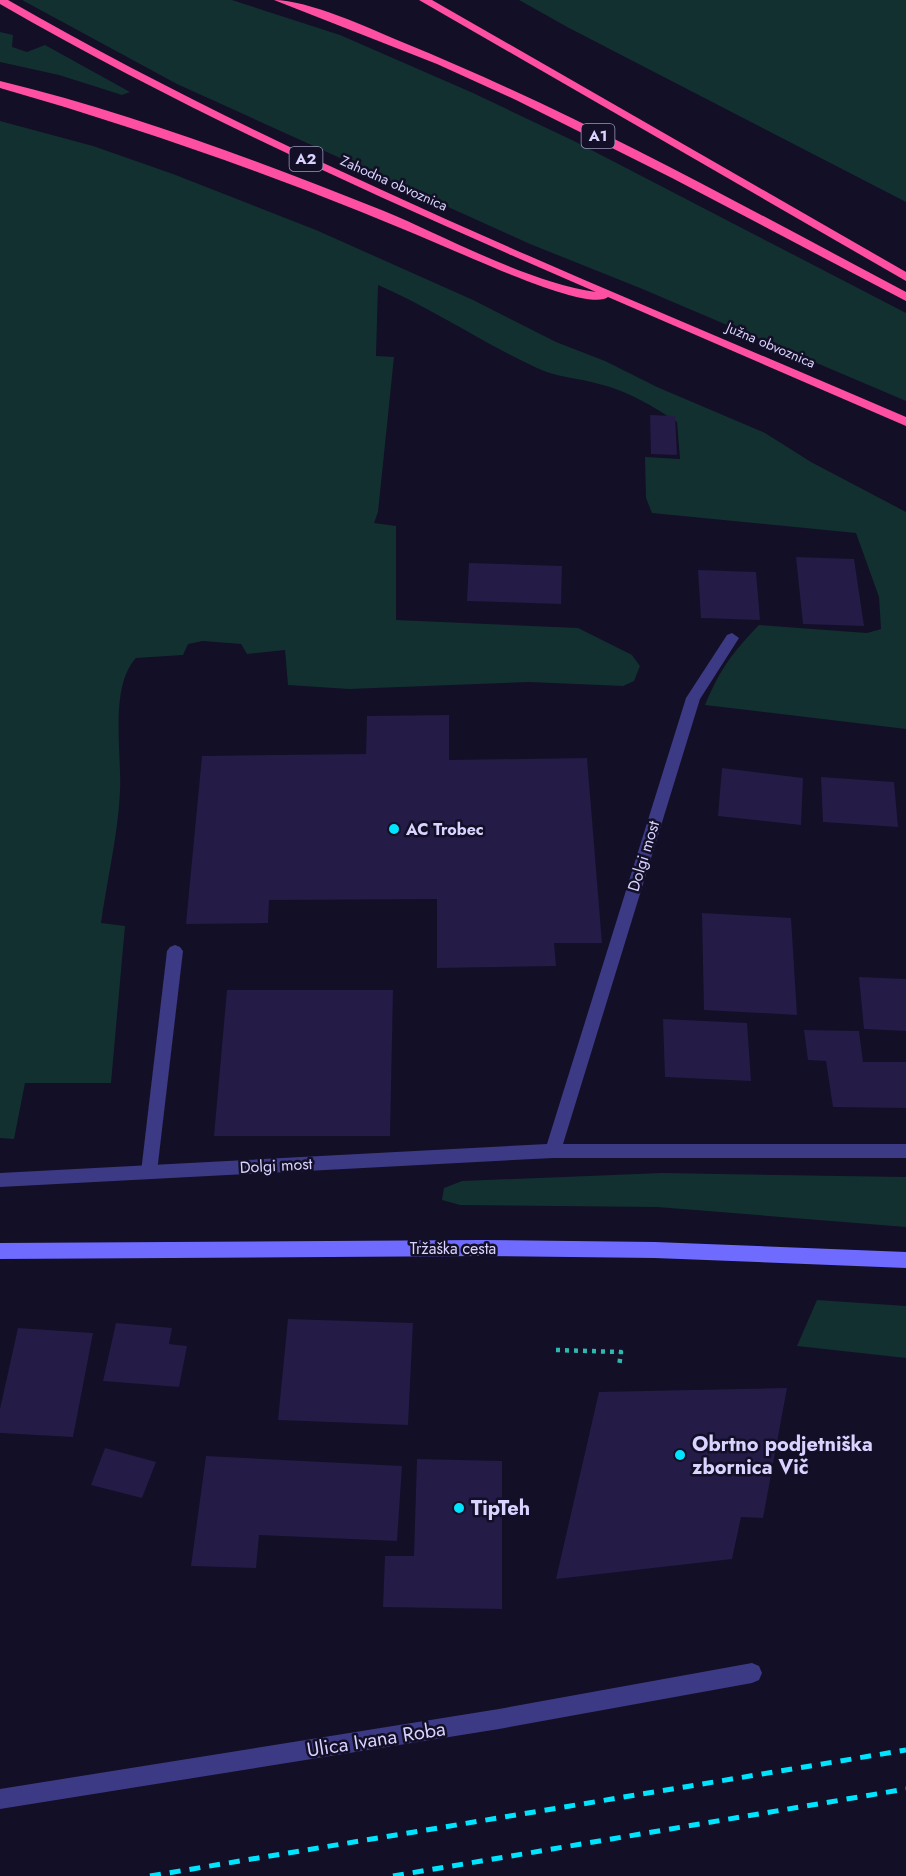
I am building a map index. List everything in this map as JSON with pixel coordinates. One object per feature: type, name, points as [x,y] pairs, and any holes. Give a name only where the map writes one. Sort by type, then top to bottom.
[{"type":"highway","name":"Zahodna obvoznica","points":[[0,0],[150,83],[251,134],[622,299]]},
{"type":"highway","name":"A1","points":[[279,0],[398,44],[569,122],[906,297]]},
{"type":"highway","points":[[424,0],[906,277]]},
{"type":"highway","points":[[0,84],[57,100],[238,160],[382,216],[546,285],[583,295],[622,299]]},
{"type":"highway","name":"Južna obvoznica","points":[[622,299],[906,422]]},
{"type":"main road","name":"Tržaška cesta","points":[[0,1251],[480,1248],[784,1253],[906,1260]]},
{"type":"street","name":"Dolgi most","points":[[553,1151],[693,698],[732,638]]},
{"type":"street","points":[[149,1172],[175,951]]},
{"type":"street","name":"Dolgi most","points":[[0,1180],[553,1151],[906,1151]]},
{"type":"street","name":"Ulica Ivana Roba","points":[[0,1799],[487,1721],[752,1673]]},
{"type":"path","points":[[556,1350],[621,1352],[619,1367]]},
{"type":"green space","points":[[22,0],[232,0],[340,35],[473,93],[576,142],[906,313],[906,401],[530,244],[177,84]]},
{"type":"green space","points":[[519,0],[906,0],[906,202],[569,28]]},
{"type":"green space","points":[[0,32],[13,35],[12,47],[27,52],[45,45],[130,92],[122,95],[59,75],[0,62]]},
{"type":"green space","points":[[0,121],[93,146],[173,174],[316,230],[473,300],[556,342],[605,361],[657,387],[765,433],[811,462],[906,512],[906,729],[705,705],[728,662],[759,625],[867,633],[881,629],[879,597],[856,533],[652,513],[646,498],[645,457],[680,459],[677,422],[630,395],[610,387],[537,368],[378,285],[376,356],[394,357],[378,512],[374,523],[396,526],[396,620],[578,628],[632,655],[640,666],[634,681],[623,686],[529,682],[349,689],[288,685],[285,650],[247,654],[241,644],[203,641],[188,644],[183,655],[136,658],[122,686],[119,722],[119,808],[101,923],[125,926],[111,1083],[25,1083],[14,1139],[0,1138]]},
{"type":"green space","points":[[662,1173],[906,1177],[906,1227],[657,1207],[460,1205],[442,1200],[444,1188],[462,1181]]},
{"type":"green space","points":[[817,1300],[906,1306],[906,1358],[797,1346]]},
{"type":"building","points":[[650,415],[675,416],[677,455],[651,454]]},
{"type":"building","points":[[796,557],[854,559],[864,626],[803,624]]},
{"type":"building","points":[[469,563],[562,566],[561,604],[467,601]]},
{"type":"building","points":[[698,570],[756,572],[760,620],[701,618]]},
{"type":"building","name":"AC Trobec","points":[[449,715],[449,760],[587,758],[602,943],[554,943],[556,966],[437,968],[437,899],[269,900],[268,923],[186,924],[202,756],[366,754],[367,716]]},
{"type":"building","points":[[722,768],[803,778],[801,825],[718,816]]},
{"type":"building","points":[[821,777],[894,782],[898,827],[823,822]]},
{"type":"building","points":[[702,913],[791,918],[797,1015],[704,1010]]},
{"type":"building","points":[[859,977],[906,979],[906,1031],[864,1029]]},
{"type":"building","points":[[227,990],[393,990],[390,1136],[214,1136]]},
{"type":"building","points":[[663,1019],[747,1023],[751,1081],[665,1077]]},
{"type":"building","points":[[804,1030],[859,1031],[863,1062],[906,1062],[906,1108],[833,1107],[826,1061],[808,1060]]},
{"type":"building","points":[[288,1319],[413,1323],[408,1425],[278,1420]]},
{"type":"building","points":[[116,1323],[172,1328],[169,1344],[187,1346],[179,1387],[103,1381]]},
{"type":"building","points":[[18,1328],[93,1333],[73,1437],[0,1433],[0,1409]]},
{"type":"building","name":"Obrtno podjetniška zbornica Vič","points":[[787,1388],[763,1518],[741,1517],[732,1559],[556,1579],[599,1392]]},
{"type":"building","points":[[105,1448],[156,1462],[142,1498],[91,1485]]},
{"type":"building","points":[[206,1456],[402,1466],[397,1541],[259,1535],[256,1568],[191,1566]]},
{"type":"building","name":"TipTeh","points":[[417,1459],[502,1461],[502,1609],[383,1607],[385,1556],[414,1556]]},
{"type":"railway","points":[[150,1876],[906,1750]]},
{"type":"railway","points":[[393,1876],[906,1789]]},
{"type":"place","name":"AC Trobec","points":[[394,829]]},
{"type":"place","name":"Obrtno podjetniška zbornica Vič","points":[[680,1455]]},
{"type":"place","name":"TipTeh","points":[[459,1508]]}]
